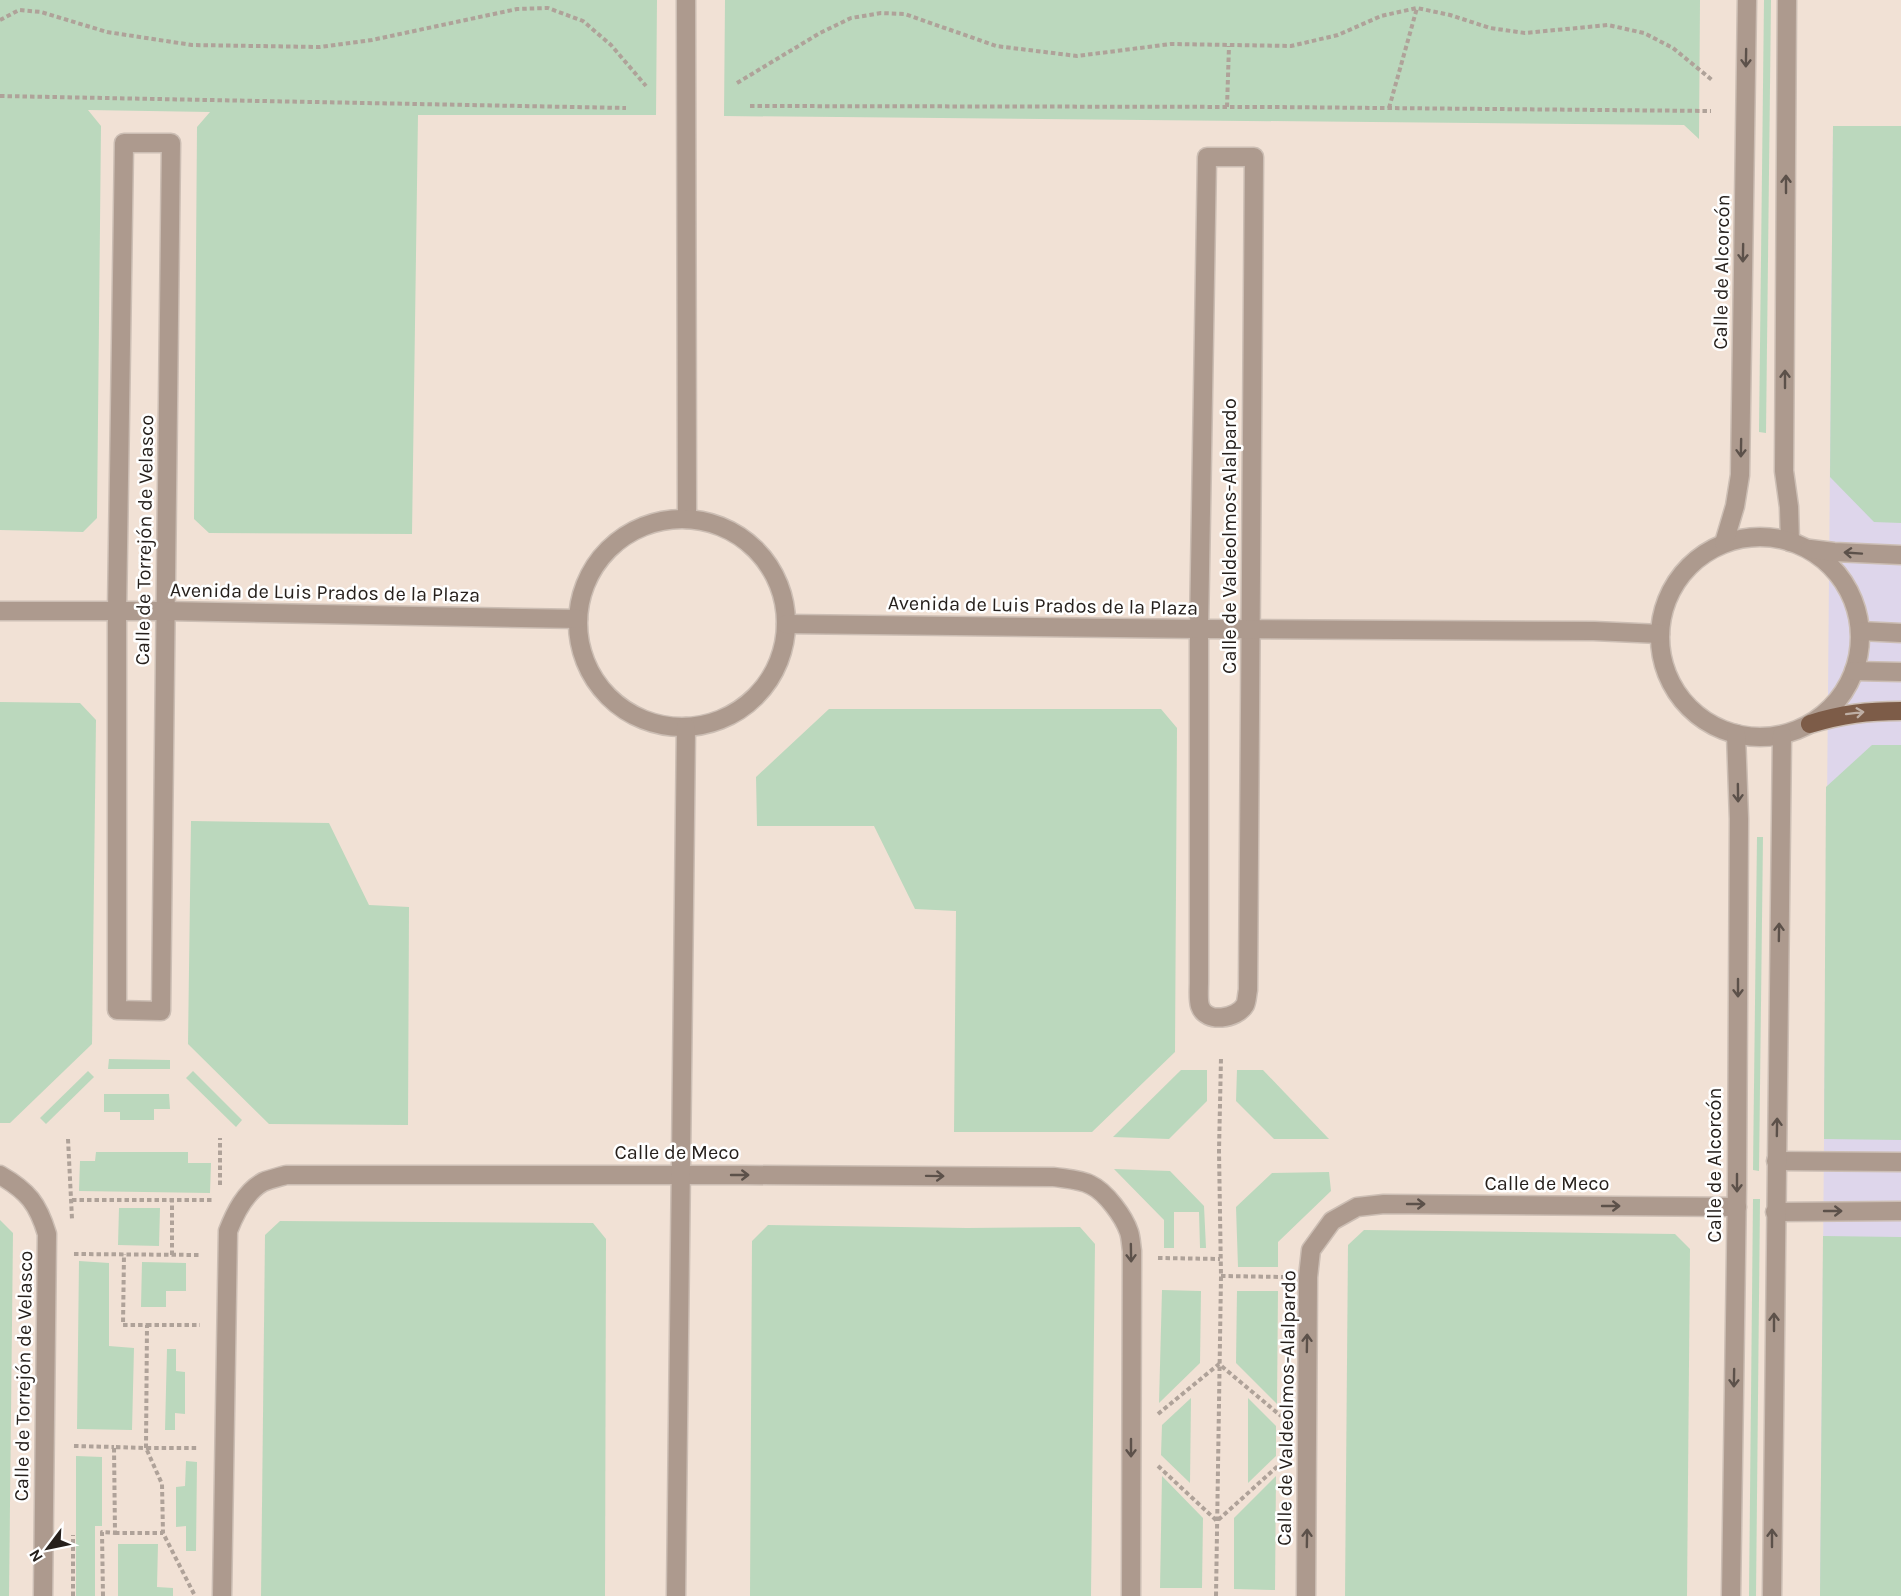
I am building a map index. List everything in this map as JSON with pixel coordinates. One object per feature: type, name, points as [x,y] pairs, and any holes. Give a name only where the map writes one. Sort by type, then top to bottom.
[{"type":"main road","points":[[1810,724],[1838,716],[1871,711],[1901,711]]},
{"type":"street","points":[[686,0],[687,519]]},
{"type":"street","name":"Calle de Alcorcón","points":[[1724,543],[1735,506],[1740,475],[1746,0]]},
{"type":"street","points":[[1787,0],[1784,471],[1798,545],[1827,563],[1843,583],[1854,606],[1860,631],[1858,651],[1854,671],[1843,692],[1828,710],[1810,724],[1782,735],[1759,737],[1736,734],[1711,724],[1689,708],[1672,687],[1662,661],[1660,634],[1664,605],[1678,579],[1698,557],[1724,543],[1757,536],[1798,545],[1834,552],[1901,555]]},
{"type":"street","name":"Calle de Torrejón de Velasco","points":[[124,143],[171,143],[161,1011],[117,1010],[117,612],[124,143]]},
{"type":"street","name":"Calle de Valdeolmos-Alalpardo","points":[[1207,157],[1254,157],[1248,990],[1245,1005],[1235,1014],[1221,1018],[1208,1015],[1200,1006],[1199,629],[1207,157]]},
{"type":"street","points":[[687,519],[718,525],[746,540],[768,564],[782,592],[786,624],[783,650],[776,667],[756,696],[736,712],[712,723],[686,727],[644,720],[625,710],[609,696],[595,680],[585,661],[578,619],[581,596],[590,574],[603,554],[620,539],[641,527],[663,520],[687,519]]},
{"type":"street","name":"Avenida de Luis Prados de la Plaza","points":[[0,612],[166,611],[578,619]]},
{"type":"street","name":"Avenida de Luis Prados de la Plaza","points":[[786,624],[1594,631],[1660,634]]},
{"type":"street","points":[[1860,631],[1901,633]]},
{"type":"street","points":[[1854,671],[1901,672]]},
{"type":"street","points":[[676,1596],[686,727]]},
{"type":"street","name":"Calle de Alcorcón","points":[[1731,1596],[1737,1207],[1739,819],[1736,734]]},
{"type":"street","points":[[1772,1596],[1782,735]]},
{"type":"street","points":[[1776,1161],[1901,1162]]},
{"type":"street","name":"Calle de Torrejón de Velasco","points":[[0,1175],[29,1197],[40,1213],[47,1234],[44,1596]]},
{"type":"street","name":"Calle de Meco","points":[[222,1596],[228,1232],[234,1214],[245,1198],[263,1183],[286,1175],[1054,1178],[1076,1180],[1093,1185],[1123,1217],[1130,1234],[1132,1251],[1131,1596]]},
{"type":"street","name":"Calle de Meco","points":[[1357,1207],[1384,1204],[1737,1207]]},
{"type":"street","name":"Calle de Valdeolmos-Alalpardo","points":[[1306,1596],[1306,1365],[1308,1277],[1311,1250],[1332,1221],[1357,1207]]},
{"type":"street","points":[[1775,1212],[1901,1211]]},
{"type":"path","points":[[0,20],[20,10],[41,12],[107,32],[192,45],[320,47],[372,40],[517,9],[548,8],[583,21],[611,45],[646,86]]},
{"type":"path","points":[[1389,108],[1418,8]]},
{"type":"path","points":[[737,83],[820,33],[851,18],[881,13],[905,14],[996,46],[1038,53],[1077,56],[1171,44],[1291,45],[1338,35],[1381,16],[1418,8],[1450,15],[1490,28],[1525,33],[1608,25],[1644,33],[1673,48],[1712,80]]},
{"type":"path","points":[[1227,107],[1228,46]]},
{"type":"path","points":[[0,96],[626,108]]},
{"type":"path","points":[[750,106],[1711,111]]},
{"type":"path","points":[[1216,1596],[1221,1276],[1219,1151],[1221,1058]]},
{"type":"path","points":[[220,1138],[220,1189]]},
{"type":"path","points":[[72,1200],[220,1200]]},
{"type":"path","points":[[172,1200],[172,1255]]},
{"type":"path","points":[[74,1254],[201,1255]]},
{"type":"path","points":[[124,1254],[123,1325],[200,1325]]},
{"type":"path","points":[[1154,1258],[1220,1260]]},
{"type":"path","points":[[1221,1276],[1283,1277]]},
{"type":"path","points":[[147,1325],[146,1448],[162,1484],[163,1533],[195,1596]]},
{"type":"path","points":[[1155,1417],[1219,1364]]},
{"type":"path","points":[[1219,1364],[1284,1419]]},
{"type":"path","points":[[74,1446],[201,1449]]},
{"type":"path","points":[[114,1447],[115,1533]]},
{"type":"path","points":[[1217,1521],[1284,1461]]},
{"type":"path","points":[[1154,1462],[1217,1521]]},
{"type":"path","points":[[103,1596],[102,1532],[163,1533]]},
{"type":"shaded area","points":[[1833,126],[1901,126],[1901,1596],[1820,1596]]},
{"type":"green space","points":[[0,0],[657,0],[656,115],[418,115],[412,534],[209,533],[194,519],[197,127],[210,112],[88,110],[101,126],[97,518],[83,532],[0,530]]},
{"type":"green space","points":[[725,0],[1700,0],[1699,139],[1684,125],[724,116]]},
{"type":"green space","points":[[1764,0],[1771,0],[1766,433],[1759,432]]},
{"type":"green space","points":[[1833,126],[1901,126],[1901,523],[1874,522],[1830,477]]},
{"type":"green space","points":[[0,702],[80,703],[96,720],[92,1044],[10,1123],[0,1123]]},
{"type":"green space","points":[[829,709],[1161,709],[1177,728],[1175,1052],[1092,1132],[954,1132],[956,911],[915,909],[874,826],[757,826],[756,777]]},
{"type":"green space","points":[[1872,745],[1901,745],[1901,1140],[1824,1139],[1826,787]]},
{"type":"green space","points":[[191,821],[329,823],[369,905],[409,907],[408,1125],[269,1124],[188,1044]]},
{"type":"green space","points":[[1757,837],[1763,837],[1759,1171],[1753,1170]]},
{"type":"green space","points":[[109,1059],[170,1060],[170,1069],[108,1069]]},
{"type":"green space","points":[[1181,1070],[1207,1070],[1207,1101],[1169,1139],[1113,1137]]},
{"type":"green space","points":[[1237,1070],[1263,1070],[1329,1139],[1274,1139],[1236,1101]]},
{"type":"green space","points":[[88,1071],[94,1077],[46,1124],[40,1118]]},
{"type":"green space","points":[[193,1071],[242,1120],[236,1127],[186,1078]]},
{"type":"green space","points":[[104,1094],[169,1094],[170,1109],[154,1109],[154,1120],[120,1120],[120,1112],[104,1112]]},
{"type":"green space","points":[[96,1152],[188,1152],[188,1163],[211,1163],[210,1193],[79,1191],[80,1161],[95,1161]]},
{"type":"green space","points":[[1114,1169],[1170,1171],[1204,1206],[1206,1248],[1200,1248],[1199,1212],[1174,1212],[1174,1248],[1164,1248],[1164,1220]]},
{"type":"green space","points":[[1329,1172],[1331,1191],[1278,1242],[1278,1267],[1238,1267],[1236,1207],[1272,1173]]},
{"type":"green space","points":[[1753,1199],[1760,1199],[1756,1596],[1749,1596]]},
{"type":"green space","points":[[119,1208],[160,1208],[159,1246],[118,1245]]},
{"type":"green space","points":[[0,1220],[13,1233],[9,1596],[0,1596]]},
{"type":"green space","points":[[280,1221],[593,1223],[606,1239],[605,1596],[261,1596],[265,1235]]},
{"type":"green space","points":[[768,1225],[1080,1227],[1095,1244],[1091,1596],[750,1596],[752,1241]]},
{"type":"green space","points":[[1364,1230],[1675,1234],[1690,1249],[1687,1596],[1345,1596],[1348,1245]]},
{"type":"green space","points":[[1823,1236],[1901,1237],[1901,1596],[1820,1596]]},
{"type":"green space","points":[[79,1261],[109,1263],[109,1346],[134,1348],[132,1430],[77,1429]]},
{"type":"green space","points":[[142,1262],[186,1263],[186,1291],[166,1291],[166,1307],[141,1307]]},
{"type":"green space","points":[[1162,1290],[1201,1291],[1200,1363],[1159,1403]]},
{"type":"green space","points":[[1237,1291],[1278,1291],[1277,1404],[1236,1363]]},
{"type":"green space","points":[[167,1349],[176,1349],[176,1371],[185,1372],[185,1414],[175,1413],[175,1430],[165,1430]]},
{"type":"green space","points":[[1191,1398],[1190,1483],[1161,1455],[1162,1425]]},
{"type":"green space","points":[[1248,1398],[1276,1426],[1276,1456],[1248,1483]]},
{"type":"green space","points":[[76,1456],[102,1457],[102,1526],[95,1526],[95,1596],[76,1596]]},
{"type":"green space","points":[[186,1461],[197,1462],[196,1551],[186,1551],[186,1526],[176,1527],[176,1487],[185,1486]]},
{"type":"green space","points":[[1162,1476],[1203,1518],[1202,1588],[1160,1588]]},
{"type":"green space","points":[[1276,1476],[1275,1590],[1234,1589],[1234,1518]]},
{"type":"green space","points":[[118,1544],[158,1544],[157,1587],[173,1588],[173,1596],[118,1596]]}]
